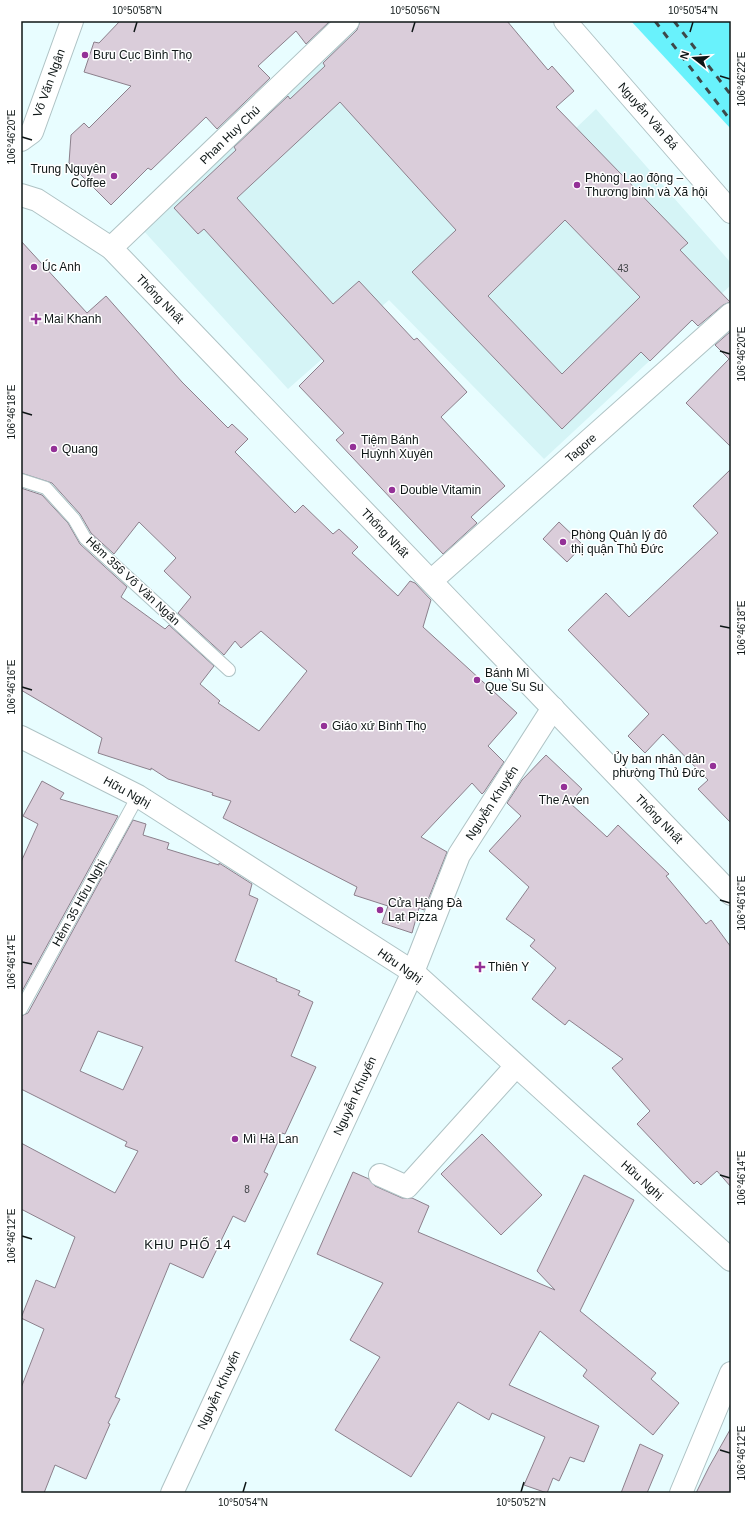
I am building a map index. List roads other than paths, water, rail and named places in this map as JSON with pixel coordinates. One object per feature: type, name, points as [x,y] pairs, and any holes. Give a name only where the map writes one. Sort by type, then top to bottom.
[{"type":"street","name":"Võ Văn Ngân","points":[[21,140],[32,132],[72,21]]},
{"type":"street","name":"Phan Huy Chú","points":[[111,248],[348,21]]},
{"type":"street","name":"Nguyễn Văn Bá","points":[[565,21],[731,212]]},
{"type":"street","name":"Thống Nhất","points":[[21,195],[36,200],[111,248],[731,894]]},
{"type":"street","name":"Tagore","points":[[430,581],[731,314]]},
{"type":"street","name":"Nguyễn Khuyến","points":[[172,1493],[412,972],[459,856],[553,708]]},
{"type":"street","name":"Hữu Nghị","points":[[21,737],[138,796],[412,972],[731,1260]]},
{"type":"street","points":[[380,1175],[407,1187],[516,1066]]},
{"type":"street","points":[[681,1493],[731,1373]]},
{"type":"lane","name":"Hẻm 356 Võ Văn Ngân","points":[[21,480],[46,488],[74,519],[86,538],[229,670]]},
{"type":"lane","name":"Hẻm 35 Hữu Nghị","points":[[21,1009],[138,796]]},
{"type":"railway","points":[[655,21],[731,121]]},
{"type":"railway","points":[[674,21],[731,95]]},
{"type":"place","name":"Bưu Cục Bình Thọ","points":[[85,55]]},
{"type":"place","name":"Trung Nguyên Coffee","points":[[114,176]]},
{"type":"place","name":"Phòng Lao động – Thương binh và Xã hội","points":[[577,185]]},
{"type":"place","name":"Úc Anh","points":[[34,267]]},
{"type":"place","name":"Mai Khanh","points":[[36,319]]},
{"type":"place","name":"Tiệm Bánh Huỳnh Xuyên","points":[[353,447]]},
{"type":"place","name":"Quang","points":[[54,449]]},
{"type":"place","name":"Double Vitamin","points":[[392,490]]},
{"type":"place","name":"Phòng Quản lý đô thị quận Thủ Đức","points":[[563,542]]},
{"type":"place","name":"Bánh Mì Que Su Su","points":[[477,680]]},
{"type":"place","name":"Giáo xứ Bình Thọ","points":[[324,726]]},
{"type":"place","name":"Ủy ban nhân dân phường Thủ Đức","points":[[713,766]]},
{"type":"place","name":"The Aven","points":[[564,787]]},
{"type":"place","name":"Cửa Hàng Đà Lạt Pizza","points":[[380,910]]},
{"type":"place","name":"Thiên Y","points":[[480,967]]},
{"type":"place","name":"Mì Hà Lan","points":[[235,1139]]},
{"type":"district","name":"KHU PHỐ 14","points":[[188,1244]]}]
